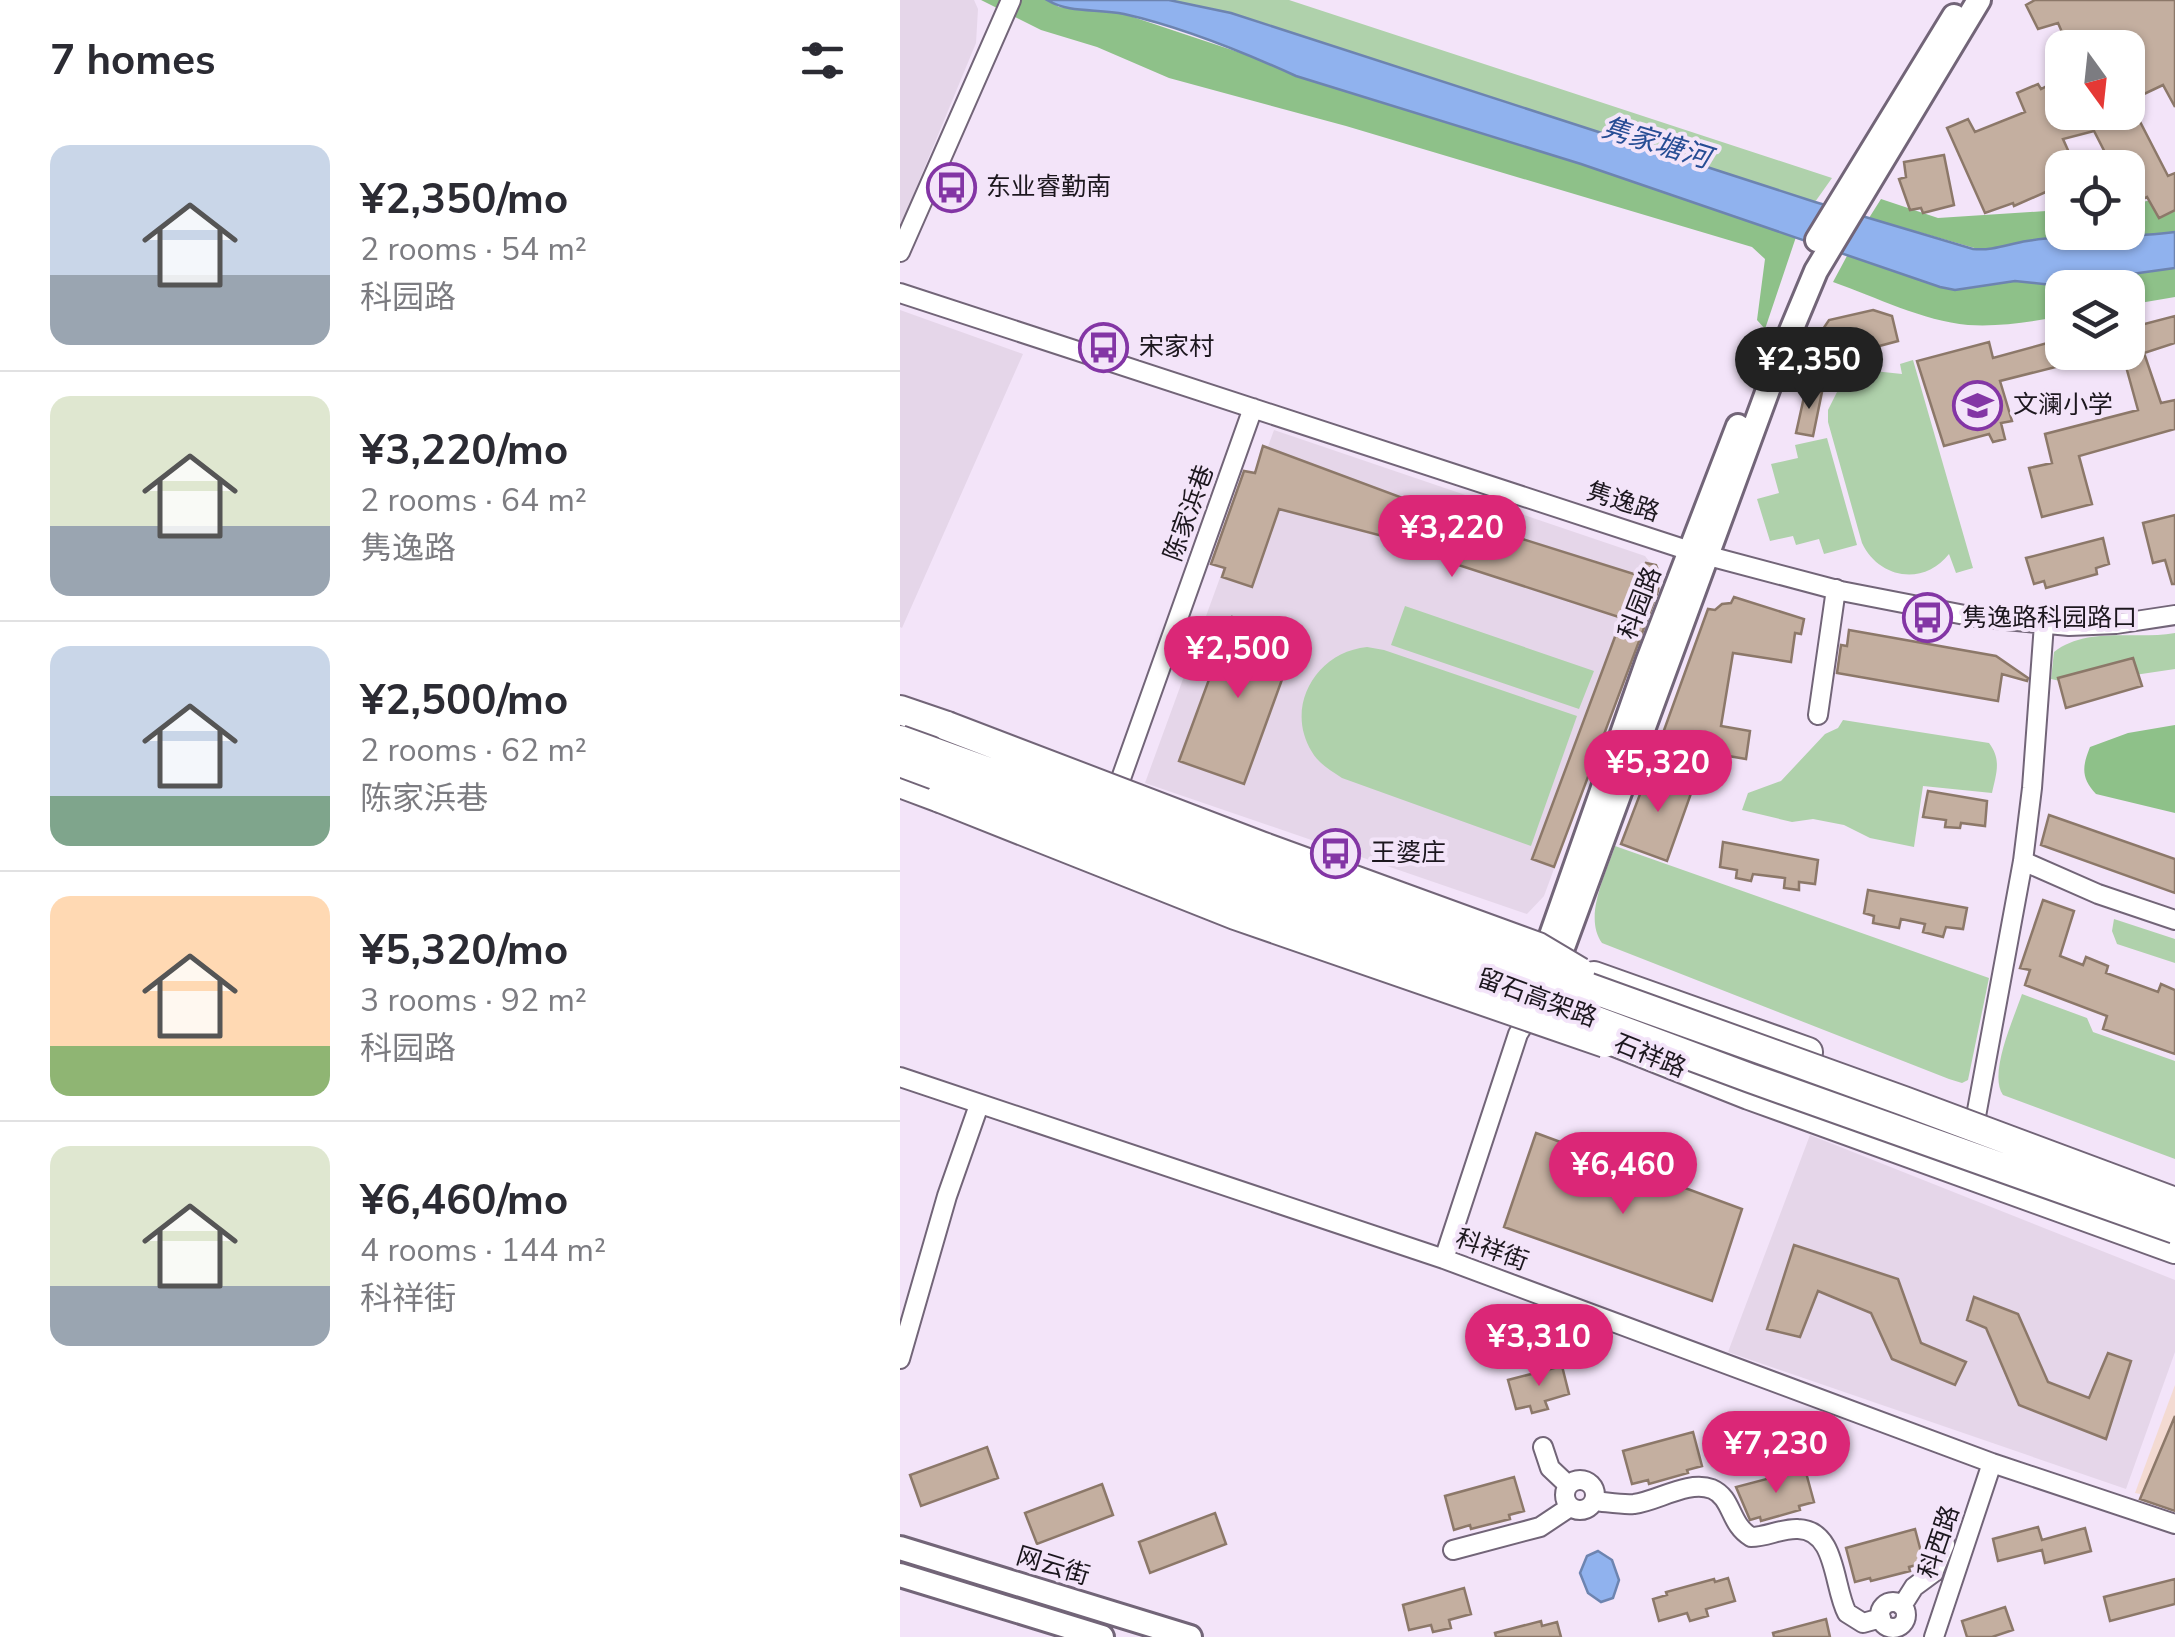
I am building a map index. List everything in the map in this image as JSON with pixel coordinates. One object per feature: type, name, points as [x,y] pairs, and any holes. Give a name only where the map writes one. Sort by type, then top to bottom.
[{"type":"main road","points":[[900,710],[1538,947],[1633,1004]]},
{"type":"main road","points":[[900,726],[1550,961],[1680,1004],[2175,1188]]},
{"type":"main road","name":"留石高架路","points":[[900,740],[2175,1202]]},
{"type":"main road","name":"留石高架路","points":[[900,762],[1750,1078],[2175,1229]]},
{"type":"main road","points":[[900,781],[1235,915],[1474,1000],[1800,1108],[2175,1246]]},
{"type":"main road","name":"石祥路","points":[[900,781],[1123,856],[1750,1095],[2175,1246]]},
{"type":"street","points":[[900,252],[1011,0]]},
{"type":"street","name":"科园路","points":[[1848,204],[1963,0]]},
{"type":"street","name":"科园路","points":[[1444,1259],[1518,1034],[1533,1010],[1606,825],[1767,351],[1817,255],[1979,0]]},
{"type":"street","name":"隽逸路","points":[[900,293],[1698,553],[1836,589],[1975,617],[2044,624],[2116,624],[2175,615]]},
{"type":"street","name":"陈家浜巷","points":[[1112,804],[1253,408]]},
{"type":"street","points":[[1818,715],[1836,589]]},
{"type":"street","points":[[1976,1116],[2024,861],[2044,624]]},
{"type":"street","points":[[2024,861],[2098,894],[2175,920]]},
{"type":"street","name":"科祥街","points":[[900,1077],[1444,1259],[1992,1463],[2175,1524]]},
{"type":"street","points":[[900,1359],[947,1196],[980,1104]]},
{"type":"street","points":[[1543,1447],[1550,1468],[1568,1485]]},
{"type":"street","name":"科西路","points":[[1934,1637],[1992,1463]]},
{"type":"street","points":[[1453,1550],[1540,1527],[1570,1506],[1586,1509],[1594,1500],[1594,1488],[1589,1482],[1581,1479],[1568,1485],[1565,1492],[1570,1506]]},
{"type":"street","points":[[1594,1500],[1637,1504],[1692,1488],[1712,1489],[1724,1498],[1734,1524],[1751,1537],[1801,1528],[1820,1538],[1828,1548],[1847,1613],[1863,1623],[1881,1618],[1886,1626],[1900,1626],[1906,1614],[1902,1606],[1914,1587],[1932,1573],[1945,1544]]},
{"type":"street","name":"网云街","points":[[900,1548],[1190,1637]]},
{"type":"street","points":[[900,1575],[1102,1637]]},
{"type":"shaded area","points":[[900,0],[974,0],[978,9],[976,43],[900,227]]},
{"type":"shaded area","points":[[900,310],[1023,354],[902,628],[900,627]]},
{"type":"shaded area","points":[[1274,430],[1645,556],[1655,569],[1658,587],[1544,896],[1527,914],[1145,783]]},
{"type":"shaded area","points":[[1810,1135],[2175,1280],[2175,1352],[2126,1489],[1728,1352]]},
{"type":"shaded area","points":[[2175,1385],[2175,1501],[2135,1493]]},
{"type":"green space","points":[[981,0],[1047,0],[1059,7],[1121,13],[1256,58],[1296,76],[1581,164],[1796,237],[1765,329],[1757,320],[1765,259],[1752,247],[1346,126],[1169,78],[1097,47],[1041,30]]},
{"type":"green space","points":[[1169,0],[1289,0],[1832,178],[1815,202],[1231,13]]},
{"type":"green space","points":[[2175,195],[2175,232],[2145,235],[2145,201]]},
{"type":"green space","points":[[1881,199],[1938,218],[2045,211],[2045,245],[1985,251],[1869,218]]},
{"type":"green space","points":[[1848,254],[1955,290],[2015,281],[2045,284],[2045,319],[2015,324],[1951,323],[1833,282]]},
{"type":"green space","points":[[2175,268],[2175,297],[2145,302],[2145,272]]},
{"type":"green space","points":[[1913,360],[1973,568],[1956,573],[1949,554],[1939,564],[1915,574],[1890,571],[1870,555],[1862,543],[1828,422],[1828,410],[1841,384],[1852,376],[1874,371],[1902,374],[1900,364]]},
{"type":"green space","points":[[1827,438],[1857,545],[1824,554],[1819,539],[1796,545],[1793,536],[1770,541],[1757,499],[1779,493],[1771,464],[1798,458],[1795,445]]},
{"type":"green space","points":[[1405,606],[1594,671],[1579,709],[1391,645]]},
{"type":"green space","points":[[2175,633],[2175,669],[2074,684],[2051,679],[2054,652],[2067,644],[2096,636]]},
{"type":"green space","points":[[1367,647],[1577,716],[1531,846],[1342,778],[1315,756],[1304,735],[1302,717],[1310,684],[1333,659]]},
{"type":"green space","points":[[1843,720],[1989,743],[1997,761],[1992,793],[1923,786],[1914,847],[1870,838],[1844,825],[1813,819],[1792,822],[1742,810],[1748,793],[1781,781]]},
{"type":"green space","points":[[2175,725],[2175,813],[2096,794],[2091,788],[2084,772],[2090,747],[2128,733]]},
{"type":"green space","points":[[1615,846],[1989,978],[1968,1080],[1962,1083],[1949,1079],[1602,943],[1595,908]]},
{"type":"green space","points":[[2114,919],[2175,939],[2175,963],[2117,944],[2112,931]]},
{"type":"green space","points":[[2022,994],[2087,1018],[2093,1032],[2175,1061],[2175,1159],[2003,1095],[1999,1086],[2000,1060]]},
{"type":"water","points":[[1047,0],[1169,0],[1231,13],[1815,202],[1973,249],[2045,239],[2045,250],[2145,250],[2145,234],[2175,232],[2175,268],[2145,272],[2045,270],[2045,284],[2015,281],[1955,290],[1940,287],[1581,164],[1296,76],[1168,26],[1124,14]]},
{"type":"water","points":[[1598,1551],[1612,1560],[1619,1580],[1613,1598],[1601,1602],[1588,1593],[1580,1573],[1587,1556]]},
{"type":"building","points":[[2035,0],[2175,0],[2175,107],[2163,85],[2145,94],[2145,30],[2061,30],[2058,23],[2038,29],[2026,5]]},
{"type":"building","points":[[2038,84],[2041,89],[2045,87],[2045,130],[2144,130],[2168,176],[2175,173],[2175,210],[2159,218],[2145,198],[2145,150],[2104,150],[2094,131],[2063,139],[2068,150],[2045,150],[2045,192],[1985,213],[1947,128],[1968,119],[1975,132],[2025,112],[2017,93]]},
{"type":"building","points":[[1944,155],[1954,205],[1923,213],[1921,208],[1910,210],[1899,179],[1906,177],[1904,162]]},
{"type":"building","points":[[1873,310],[1892,316],[1898,341],[1823,361],[1817,338],[1829,320]]},
{"type":"building","points":[[2175,316],[2175,343],[2145,353],[2145,324]]},
{"type":"building","points":[[1989,342],[1993,358],[2045,344],[2045,370],[2000,381],[2012,421],[2001,423],[2005,439],[1993,442],[1989,434],[1944,446],[1917,361]]},
{"type":"building","points":[[2145,356],[2161,403],[2175,400],[2175,429],[2079,456],[2092,504],[2042,517],[2029,468],[2052,463],[2045,434],[2138,410],[2127,370],[2145,370]]},
{"type":"building","points":[[1806,388],[1822,392],[1813,436],[1796,433]]},
{"type":"building","points":[[1263,446],[1459,519],[1640,576],[1646,563],[1656,565],[1660,575],[1658,591],[1554,867],[1532,859],[1622,618],[1449,562],[1452,554],[1279,509],[1252,587],[1222,577],[1225,568],[1211,564],[1244,471],[1255,473]]},
{"type":"building","points":[[2175,515],[2172,584],[2165,560],[2153,563],[2143,523]]},
{"type":"building","points":[[2103,538],[2109,564],[2096,568],[2097,574],[2046,588],[2044,581],[2034,584],[2026,558]]},
{"type":"building","points":[[1734,597],[1804,619],[1801,634],[1795,633],[1791,662],[1733,653],[1721,726],[1750,731],[1746,759],[1659,744],[1708,609],[1731,603]]},
{"type":"building","points":[[1232,617],[1296,641],[1244,784],[1179,761]]},
{"type":"building","points":[[1849,630],[1996,656],[2028,678],[2027,681],[2002,674],[1998,701],[1837,673],[1841,645],[1847,646]]},
{"type":"building","points":[[2133,658],[2142,686],[2066,708],[2058,678]]},
{"type":"building","points":[[1650,768],[1694,785],[1667,861],[1621,844]]},
{"type":"building","points":[[1928,791],[1987,801],[1985,826],[1961,823],[1960,828],[1945,827],[1946,820],[1923,817]]},
{"type":"building","points":[[2049,815],[2175,859],[2175,893],[2041,845]]},
{"type":"building","points":[[1723,842],[1818,860],[1815,884],[1799,882],[1799,890],[1784,888],[1785,878],[1753,874],[1751,881],[1736,878],[1737,870],[1720,867]]},
{"type":"building","points":[[1868,890],[1967,908],[1963,929],[1946,927],[1943,937],[1923,932],[1925,924],[1901,919],[1899,928],[1873,923],[1874,916],[1864,913]]},
{"type":"building","points":[[2043,900],[2074,911],[2060,956],[2083,965],[2086,957],[2108,966],[2106,973],[2158,992],[2161,984],[2175,990],[2175,1054],[2103,1029],[2107,1016],[2025,985],[2030,970],[2020,968]]},
{"type":"building","points":[[1536,1133],[1742,1209],[1712,1301],[1504,1227]]},
{"type":"building","points":[[1794,1245],[1898,1279],[1921,1343],[1966,1362],[1955,1385],[1892,1359],[1871,1313],[1818,1291],[1800,1337],[1767,1329]]},
{"type":"building","points":[[1974,1297],[2018,1314],[2048,1382],[2089,1398],[2108,1353],[2131,1361],[2106,1439],[2019,1405],[1986,1328],[1967,1320]]},
{"type":"building","points":[[1562,1366],[1569,1394],[1545,1401],[1548,1409],[1532,1413],[1530,1406],[1516,1409],[1508,1380]]},
{"type":"building","points":[[2175,1416],[2175,1511],[2140,1499]]},
{"type":"building","points":[[1693,1432],[1702,1466],[1649,1484],[1648,1480],[1632,1484],[1623,1451]]},
{"type":"building","points":[[987,1447],[998,1478],[921,1506],[910,1475]]},
{"type":"building","points":[[1805,1469],[1814,1502],[1761,1521],[1760,1517],[1750,1520],[1736,1487]]},
{"type":"building","points":[[1514,1477],[1524,1511],[1509,1515],[1510,1519],[1454,1530],[1445,1496]]},
{"type":"building","points":[[1102,1484],[1113,1515],[1037,1544],[1025,1513]]},
{"type":"building","points":[[1215,1513],[1226,1544],[1150,1573],[1139,1542]]},
{"type":"building","points":[[2038,1527],[2042,1540],[2085,1528],[2091,1551],[2045,1563],[2042,1550],[1998,1561],[1993,1539]]},
{"type":"building","points":[[1915,1529],[1924,1563],[1909,1567],[1910,1571],[1855,1582],[1846,1548]]},
{"type":"building","points":[[1728,1578],[1735,1601],[1706,1609],[1708,1616],[1690,1621],[1687,1613],[1659,1621],[1653,1599],[1667,1595],[1666,1592]]},
{"type":"building","points":[[2175,1579],[2175,1604],[2110,1621],[2104,1597]]},
{"type":"building","points":[[1464,1588],[1471,1614],[1449,1620],[1451,1628],[1433,1632],[1431,1625],[1409,1630],[1403,1605]]},
{"type":"building","points":[[2005,1607],[2013,1630],[1992,1637],[1967,1637],[1962,1621]]},
{"type":"building","points":[[1826,1619],[1830,1637],[1774,1637],[1773,1633]]},
{"type":"building","points":[[1541,1621],[1542,1626],[1557,1622],[1561,1637],[1496,1637],[1495,1633]]},
{"type":"place","name":"东业睿勤南","points":[[951,187]]},
{"type":"place","name":"宋家村","points":[[1104,347]]},
{"type":"place","name":"文澜小学","points":[[1978,405]]},
{"type":"place","name":"隽逸路科园路口","points":[[1927,618]]},
{"type":"place","name":"王婆庄","points":[[1336,853]]},
{"type":"water label","name":"隽家塘河","points":[[1656,143]]}]
